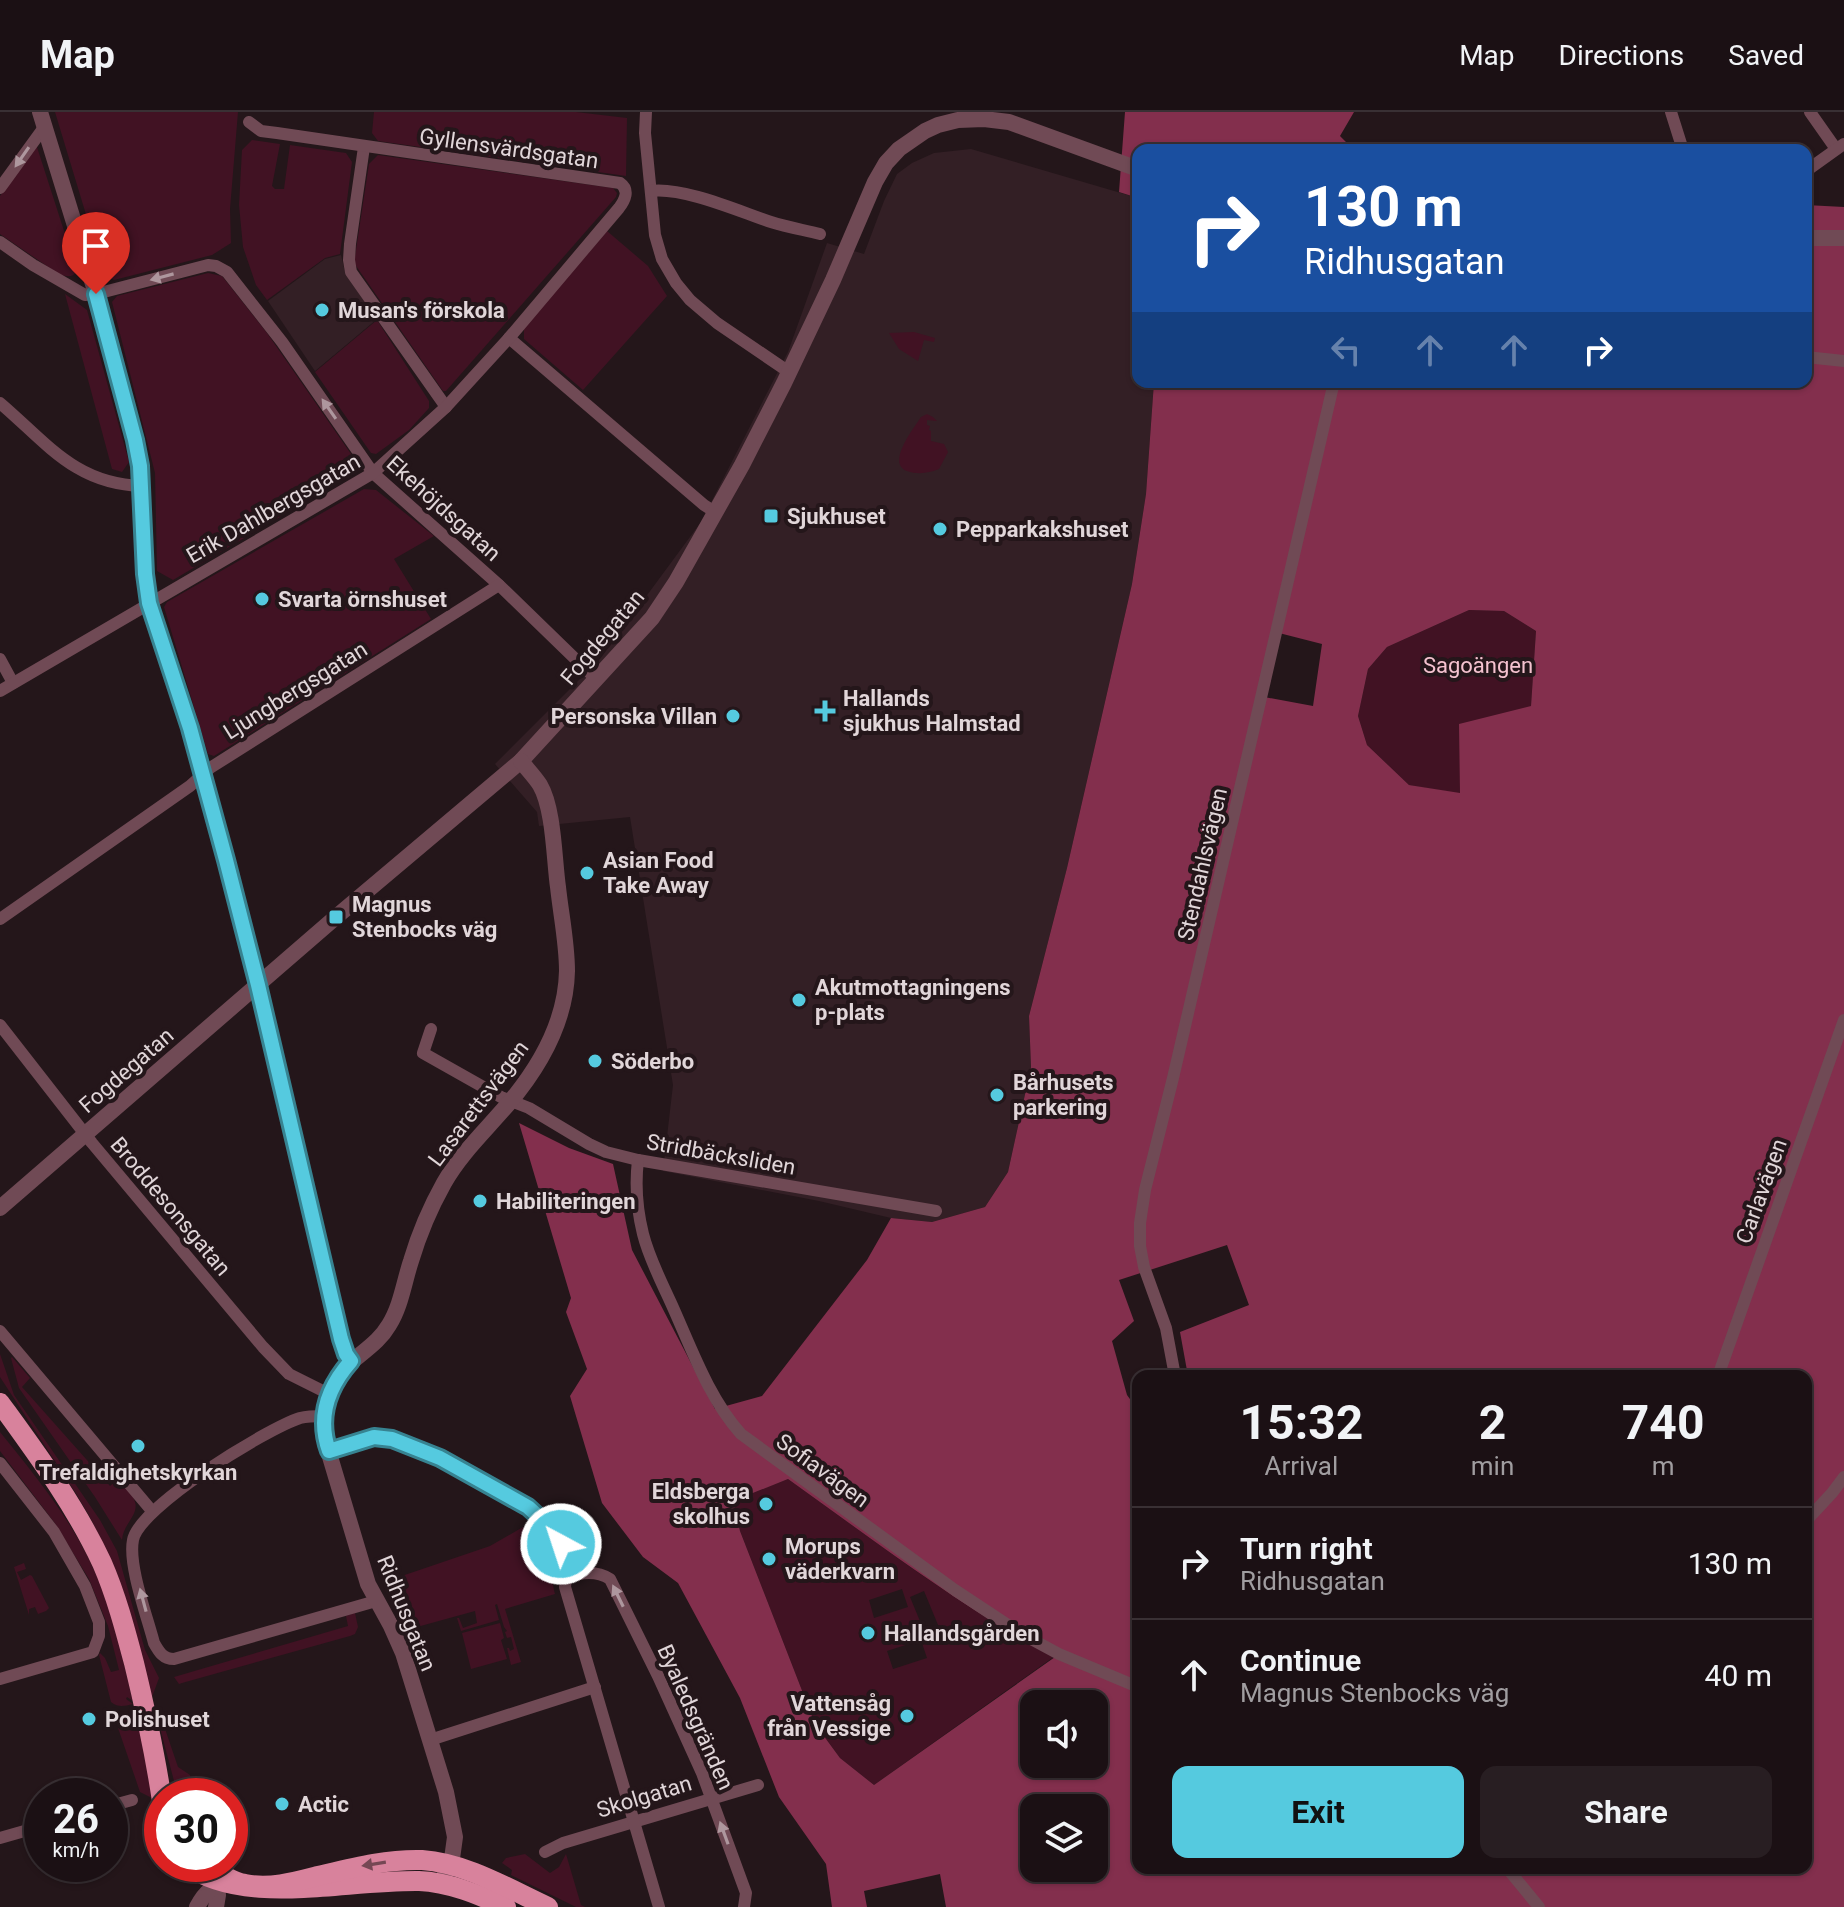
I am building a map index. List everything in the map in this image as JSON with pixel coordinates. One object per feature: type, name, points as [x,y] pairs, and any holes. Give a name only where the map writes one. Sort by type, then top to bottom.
[{"type":"highway","points":[[0,1403],[60,1487],[102,1563],[124,1625],[159,1778]]},
{"type":"highway","points":[[156,1761],[162,1778]]},
{"type":"highway","points":[[239,1882],[260,1886],[376,1863],[426,1861],[491,1880],[548,1907]]},
{"type":"highway","points":[[215,1894],[242,1904],[267,1906],[393,1883],[428,1882],[464,1890],[506,1907]]},
{"type":"street","points":[[646,112],[645,133],[655,235],[662,259],[690,300],[717,323],[789,372]]},
{"type":"street","points":[[1671,112],[1681,144]]},
{"type":"street","points":[[1810,112],[1840,147],[1812,167]]},
{"type":"street","points":[[0,188],[42,119]]},
{"type":"street","points":[[42,119],[96,294],[135,440],[142,486],[149,603],[203,776],[258,985],[341,1339],[351,1361]]},
{"type":"street","name":"Fogdegatan","points":[[0,1208],[521,761],[652,618],[676,582],[742,465],[833,280],[875,182],[899,149],[925,131],[958,120],[996,120],[1132,167]]},
{"type":"street","name":"Gyllensvärdsgatan","points":[[249,122],[261,131],[624,186]]},
{"type":"street","points":[[364,147],[350,244],[351,272],[446,407]]},
{"type":"street","name":"Erik Dahlbergsgatan","points":[[0,691],[373,473],[446,407],[509,338],[624,201],[624,186]]},
{"type":"street","points":[[651,191],[669,190],[820,234]]},
{"type":"street","points":[[1812,238],[1844,238]]},
{"type":"street","points":[[0,242],[85,295],[96,294]]},
{"type":"street","name":"Ekehöjdsgatan","points":[[96,294],[208,265],[227,272],[282,342],[373,473],[499,585],[597,680]]},
{"type":"street","points":[[509,338],[715,512]]},
{"type":"street","points":[[1812,358],[1844,361]]},
{"type":"street","name":"Stendahlsvägen","points":[[1174,1370],[1166,1328],[1144,1267],[1140,1246],[1145,1190],[1333,388]]},
{"type":"street","points":[[0,403],[72,466],[98,479],[142,486]]},
{"type":"street","name":"Ljungbergsgatan","points":[[0,919],[203,776],[210,768],[499,585]]},
{"type":"street","points":[[0,659],[13,683]]},
{"type":"street","name":"Lasarettsvägen","points":[[351,1361],[377,1340],[390,1323],[422,1231],[445,1181],[511,1100],[545,1052],[557,1027],[567,973],[548,804],[540,785],[521,761]]},
{"type":"street","name":"Carlavägen","points":[[1720,1370],[1844,1020]]},
{"type":"street","name":"Broddesonsgatan","points":[[0,1025],[85,1134],[263,1347],[289,1374],[329,1394]]},
{"type":"street","name":"Stridbäcksliden","points":[[431,1029],[423,1053],[606,1152],[936,1211]]},
{"type":"street","name":"Sofiavägen","points":[[638,1160],[637,1203],[643,1236],[706,1381],[741,1434],[955,1590],[1020,1633],[1059,1654],[1132,1684]]},
{"type":"street","points":[[0,1331],[152,1511]]},
{"type":"street","name":"Ridhusgatan","points":[[351,1361],[329,1394],[324,1416],[325,1440],[367,1582],[403,1653],[446,1792],[454,1828],[451,1866]]},
{"type":"street","points":[[324,1416],[311,1416],[287,1423],[242,1447],[152,1511],[138,1526],[132,1555],[154,1643],[165,1658],[174,1659],[376,1601]]},
{"type":"street","points":[[329,1451],[374,1437],[392,1439],[440,1458],[528,1507],[561,1544]]},
{"type":"street","points":[[0,1463],[54,1532],[85,1586],[99,1622],[99,1636],[93,1652],[0,1679]]},
{"type":"street","points":[[1812,1515],[1844,1477]]},
{"type":"street","name":"Byaledsgränden","points":[[595,1687],[565,1587],[566,1578],[577,1574],[603,1574],[610,1579],[702,1773],[746,1893],[744,1907]]},
{"type":"street","points":[[430,1740],[595,1687],[659,1907]]},
{"type":"street","name":"Skolgatan","points":[[545,1852],[563,1843],[758,1785]]},
{"type":"street","points":[[128,1801],[132,1800]]},
{"type":"street","points":[[0,1838],[24,1831]]},
{"type":"street","points":[[428,1882],[451,1866],[464,1890]]},
{"type":"street","points":[[1512,1874],[1539,1907]]},
{"type":"street","points":[[197,1907],[215,1894],[243,1884]]},
{"type":"shaded area","points":[[1125,112],[1354,112],[1340,136],[1348,144],[1132,144],[1132,196],[1119,192]]},
{"type":"shaded area","name":"Hallands sjukhus Halmstad","points":[[971,149],[1132,196],[1132,388],[1154,388],[1146,494],[1132,584],[1067,868],[1029,1016],[1031,1067],[1008,1172],[985,1207],[932,1222],[891,1218],[663,1171],[673,1085],[630,817],[539,826],[537,812],[495,764],[600,659],[701,522],[788,352],[827,243],[864,254],[897,174],[934,153]]},
{"type":"shaded area","points":[[1812,205],[1844,207],[1844,1907],[946,1907],[940,1874],[864,1891],[867,1907],[832,1907],[826,1864],[779,1797],[740,1698],[678,1583],[643,1557],[602,1503],[570,1396],[587,1369],[566,1312],[571,1298],[519,1123],[569,1148],[613,1164],[632,1250],[715,1409],[762,1396],[867,1260],[891,1218],[932,1222],[985,1207],[1008,1172],[1031,1067],[1029,1016],[1067,868],[1132,584],[1146,494],[1154,388],[1812,388]],"holes":[[[1469,610],[1504,611],[1536,631],[1531,706],[1459,724],[1460,793],[1409,785],[1367,745],[1358,716],[1368,669],[1387,647]],[[1279,633],[1322,644],[1313,706],[1264,697]],[[788,1479],[985,1617],[1055,1657],[874,1785],[840,1758],[815,1724],[740,1531],[733,1501]]]},
{"type":"shaded area","name":"Musan's förskola","points":[[341,255],[345,272],[377,319],[315,371],[268,301],[325,259]]},
{"type":"green space","points":[[55,112],[238,112],[230,209],[231,243],[212,255],[114,280],[104,274]]},
{"type":"green space","points":[[374,112],[576,112],[627,118],[626,176],[378,141],[372,133]]},
{"type":"green space","points":[[252,140],[280,144],[272,186],[275,189],[284,189],[290,145],[346,153],[352,162],[340,254],[325,258],[267,300],[256,285],[243,247],[239,205],[242,150]]},
{"type":"green space","points":[[36,144],[76,268],[71,276],[60,275],[0,234],[0,196]]},
{"type":"green space","points":[[378,155],[613,188],[617,193],[446,391],[443,391],[354,263],[369,164]]},
{"type":"green space","points":[[607,231],[648,266],[667,296],[583,390],[524,339],[524,328]]},
{"type":"green space","points":[[208,273],[222,276],[267,333],[358,464],[358,471],[173,580],[157,571],[155,473],[112,302],[117,296]]},
{"type":"green space","points":[[65,294],[87,310],[129,462],[122,472],[112,469]]},
{"type":"green space","points":[[377,320],[429,401],[429,408],[409,430],[376,454],[371,453],[315,372]]},
{"type":"green space","points":[[914,332],[935,338],[934,342],[924,340],[918,361],[899,349],[889,333]]},
{"type":"green space","points":[[927,414],[937,421],[927,420],[931,441],[944,444],[948,452],[939,469],[923,473],[907,471],[901,467],[900,453],[921,417]]},
{"type":"green space","points":[[364,489],[376,490],[434,536],[394,559],[431,619],[214,756],[208,754],[164,607],[167,602]]},
{"type":"green space","name":"Sagoängen","points":[[1469,610],[1504,611],[1536,631],[1531,706],[1460,794],[1409,785],[1367,745],[1358,716],[1368,669],[1387,647]]},
{"type":"green space","points":[[0,1354],[14,1395],[100,1520],[117,1551],[145,1650],[159,1678],[152,1697],[112,1563],[77,1495],[0,1377]]},
{"type":"green space","points":[[12,1357],[30,1378],[22,1387],[110,1486],[120,1478],[131,1493],[136,1507],[122,1540],[19,1388]]},
{"type":"green space","points":[[0,1432],[55,1503],[90,1560],[105,1596],[133,1701],[126,1699],[133,1704],[119,1706],[111,1702],[100,1653],[111,1672],[119,1670],[108,1626],[89,1579],[54,1522],[0,1451]]},
{"type":"green space","name":"Hallandsgården","points":[[788,1479],[985,1617],[1055,1656],[874,1785],[840,1758],[815,1724],[740,1531],[732,1501]],"holes":[[[902,1589],[908,1607],[874,1618],[869,1600]],[[924,1591],[943,1637],[929,1643],[910,1597]],[[921,1640],[927,1658],[893,1669],[887,1651]]]},
{"type":"green space","points":[[523,1527],[529,1538],[538,1535],[543,1552],[538,1558],[549,1572],[555,1594],[505,1609],[521,1662],[511,1665],[507,1648],[510,1651],[514,1649],[511,1637],[507,1638],[497,1604],[499,1620],[461,1631],[457,1618],[463,1628],[477,1623],[475,1611],[417,1627],[410,1613],[404,1610],[390,1580],[490,1546]]},
{"type":"green space","points":[[24,1563],[26,1569],[17,1572],[21,1580],[32,1576],[49,1608],[38,1614],[35,1607],[29,1609],[29,1615],[14,1567]]},
{"type":"green space","points":[[355,1613],[358,1627],[355,1634],[350,1636],[179,1684],[174,1677],[348,1626],[346,1616]]},
{"type":"green space","points":[[500,1623],[507,1659],[471,1669],[462,1633]]},
{"type":"green space","points":[[155,1709],[160,1714],[178,1767],[190,1778],[173,1778]]},
{"type":"green space","points":[[135,1713],[146,1751],[149,1778],[144,1778],[144,1794],[140,1792],[117,1725],[122,1716]]},
{"type":"green space","points":[[525,1854],[550,1873],[559,1867],[566,1854],[581,1905],[585,1907],[576,1907],[511,1875],[512,1870],[502,1863],[506,1858]]},
{"type":"place","name":"Musan's förskola","points":[[322,310]]},
{"type":"place","name":"Sjukhuset","points":[[771,516]]},
{"type":"place","name":"Pepparkakshuset","points":[[940,529]]},
{"type":"place","name":"Svarta örnshuset","points":[[262,599]]},
{"type":"place","name":"Hallands sjukhus Halmstad","points":[[825,711]]},
{"type":"place","name":"Personska Villan","points":[[733,716]]},
{"type":"place","name":"Asian Food Take Away","points":[[587,873]]},
{"type":"place","name":"Magnus Stenbocks väg","points":[[336,917]]},
{"type":"place","name":"Akutmottagningens p-plats","points":[[799,1000]]},
{"type":"place","name":"Söderbo","points":[[595,1061]]},
{"type":"place","name":"Bårhusets parkering","points":[[997,1095]]},
{"type":"place","name":"Habiliteringen","points":[[480,1201]]},
{"type":"place","name":"Trefaldighetskyrkan","points":[[138,1446]]},
{"type":"place","name":"Eldsberga skolhus","points":[[766,1504]]},
{"type":"place","name":"Morups väderkvarn","points":[[769,1559]]},
{"type":"place","name":"Hallandsgården","points":[[868,1633]]},
{"type":"place","name":"Vattensåg från Vessige","points":[[907,1716]]},
{"type":"place","name":"Polishuset","points":[[89,1719]]},
{"type":"place","name":"Actic","points":[[282,1804]]},
{"type":"route","points":[[96,294],[140,466],[149,603],[190,728],[226,860],[341,1339],[351,1361],[338,1377],[327,1401],[324,1429],[329,1451],[374,1437],[392,1439],[440,1458],[528,1507],[561,1544]]}]
